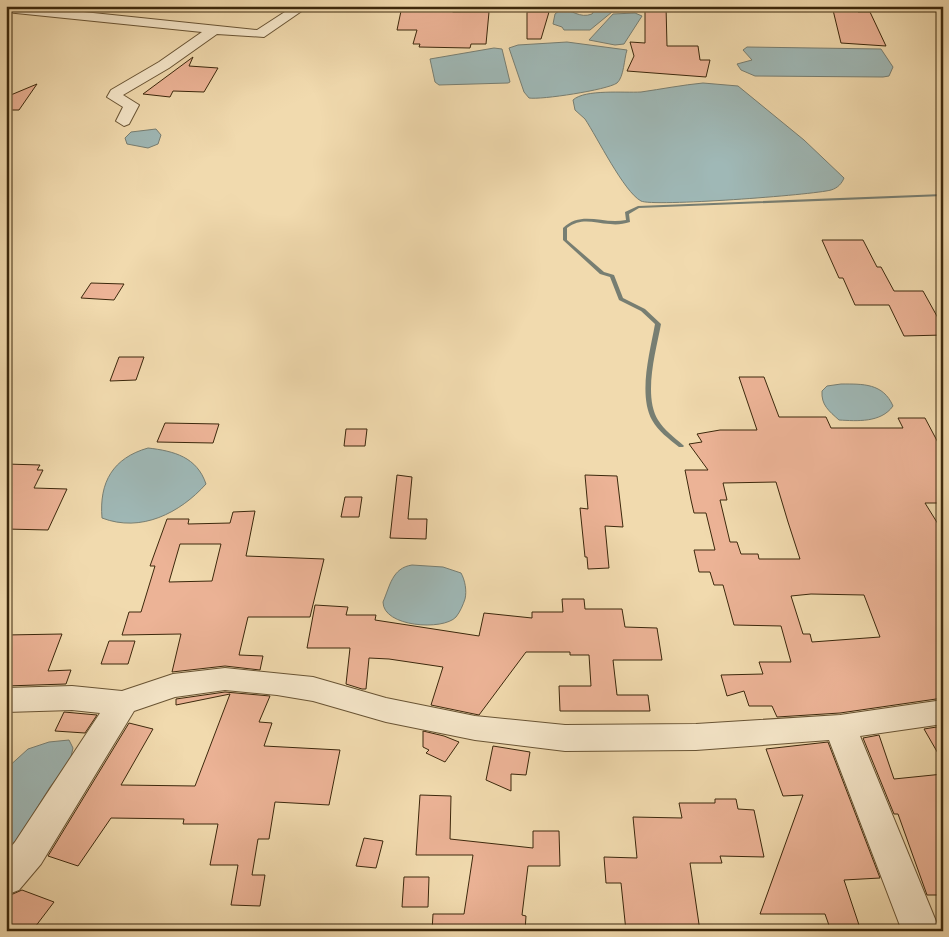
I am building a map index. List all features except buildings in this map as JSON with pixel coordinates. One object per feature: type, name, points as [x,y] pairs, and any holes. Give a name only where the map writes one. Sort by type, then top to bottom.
[{"type":"street","points":[[6,8],[259,34],[304,6]]},
{"type":"street","points":[[453,6],[572,6]]},
{"type":"street","points":[[124,121],[131,105],[114,97],[116,93],[164,66],[214,30]]},
{"type":"street","points":[[6,700],[72,698],[123,703],[173,686],[225,678],[313,689],[386,710],[475,728],[565,738],[845,739],[943,712]]},
{"type":"street","points":[[6,879],[28,853],[123,703]]},
{"type":"street","points":[[845,739],[921,931]]},
{"type":"water","points":[[582,6],[632,7],[630,11],[612,12],[590,30],[564,30],[562,27],[553,24],[555,14],[560,10],[580,15],[592,14],[594,11]]},
{"type":"water","points":[[635,13],[642,16],[624,44],[615,45],[589,40],[613,14]]},
{"type":"water","points":[[567,42],[627,50],[622,72],[617,83],[574,94],[529,98],[524,92],[509,48],[518,45]]},
{"type":"water","points":[[747,47],[881,49],[893,67],[889,76],[883,77],[755,76],[741,70],[737,64],[752,60],[743,50]]},
{"type":"water","points":[[494,48],[502,49],[510,82],[439,85],[435,82],[430,59]]},
{"type":"water","points":[[703,83],[738,86],[804,140],[844,178],[841,183],[831,190],[818,192],[673,203],[641,201],[634,196],[619,176],[585,119],[575,110],[573,100],[586,94],[641,92]]},
{"type":"water","points":[[156,129],[161,135],[158,144],[148,148],[127,144],[125,138],[131,132]]},
{"type":"water","points":[[841,384],[871,386],[884,393],[893,406],[882,416],[868,420],[839,420],[824,404],[822,391],[827,386]]},
{"type":"water","points":[[148,448],[167,451],[183,457],[197,467],[206,484],[184,504],[159,517],[131,523],[102,518],[103,493],[111,473],[126,458]]},
{"type":"water","points":[[412,565],[443,567],[461,573],[464,579],[466,596],[456,617],[439,624],[415,624],[393,617],[386,610],[383,602],[390,584],[400,570]]},
{"type":"water","points":[[69,740],[73,748],[70,761],[50,787],[13,847],[6,851],[6,769],[28,749],[49,742]]},
{"type":"waterway","points":[[681,446],[659,427],[650,410],[648,386],[658,324],[643,310],[621,299],[612,276],[602,273],[565,240],[565,228],[579,220],[612,223],[628,221],[627,213],[638,207],[943,195]]}]
